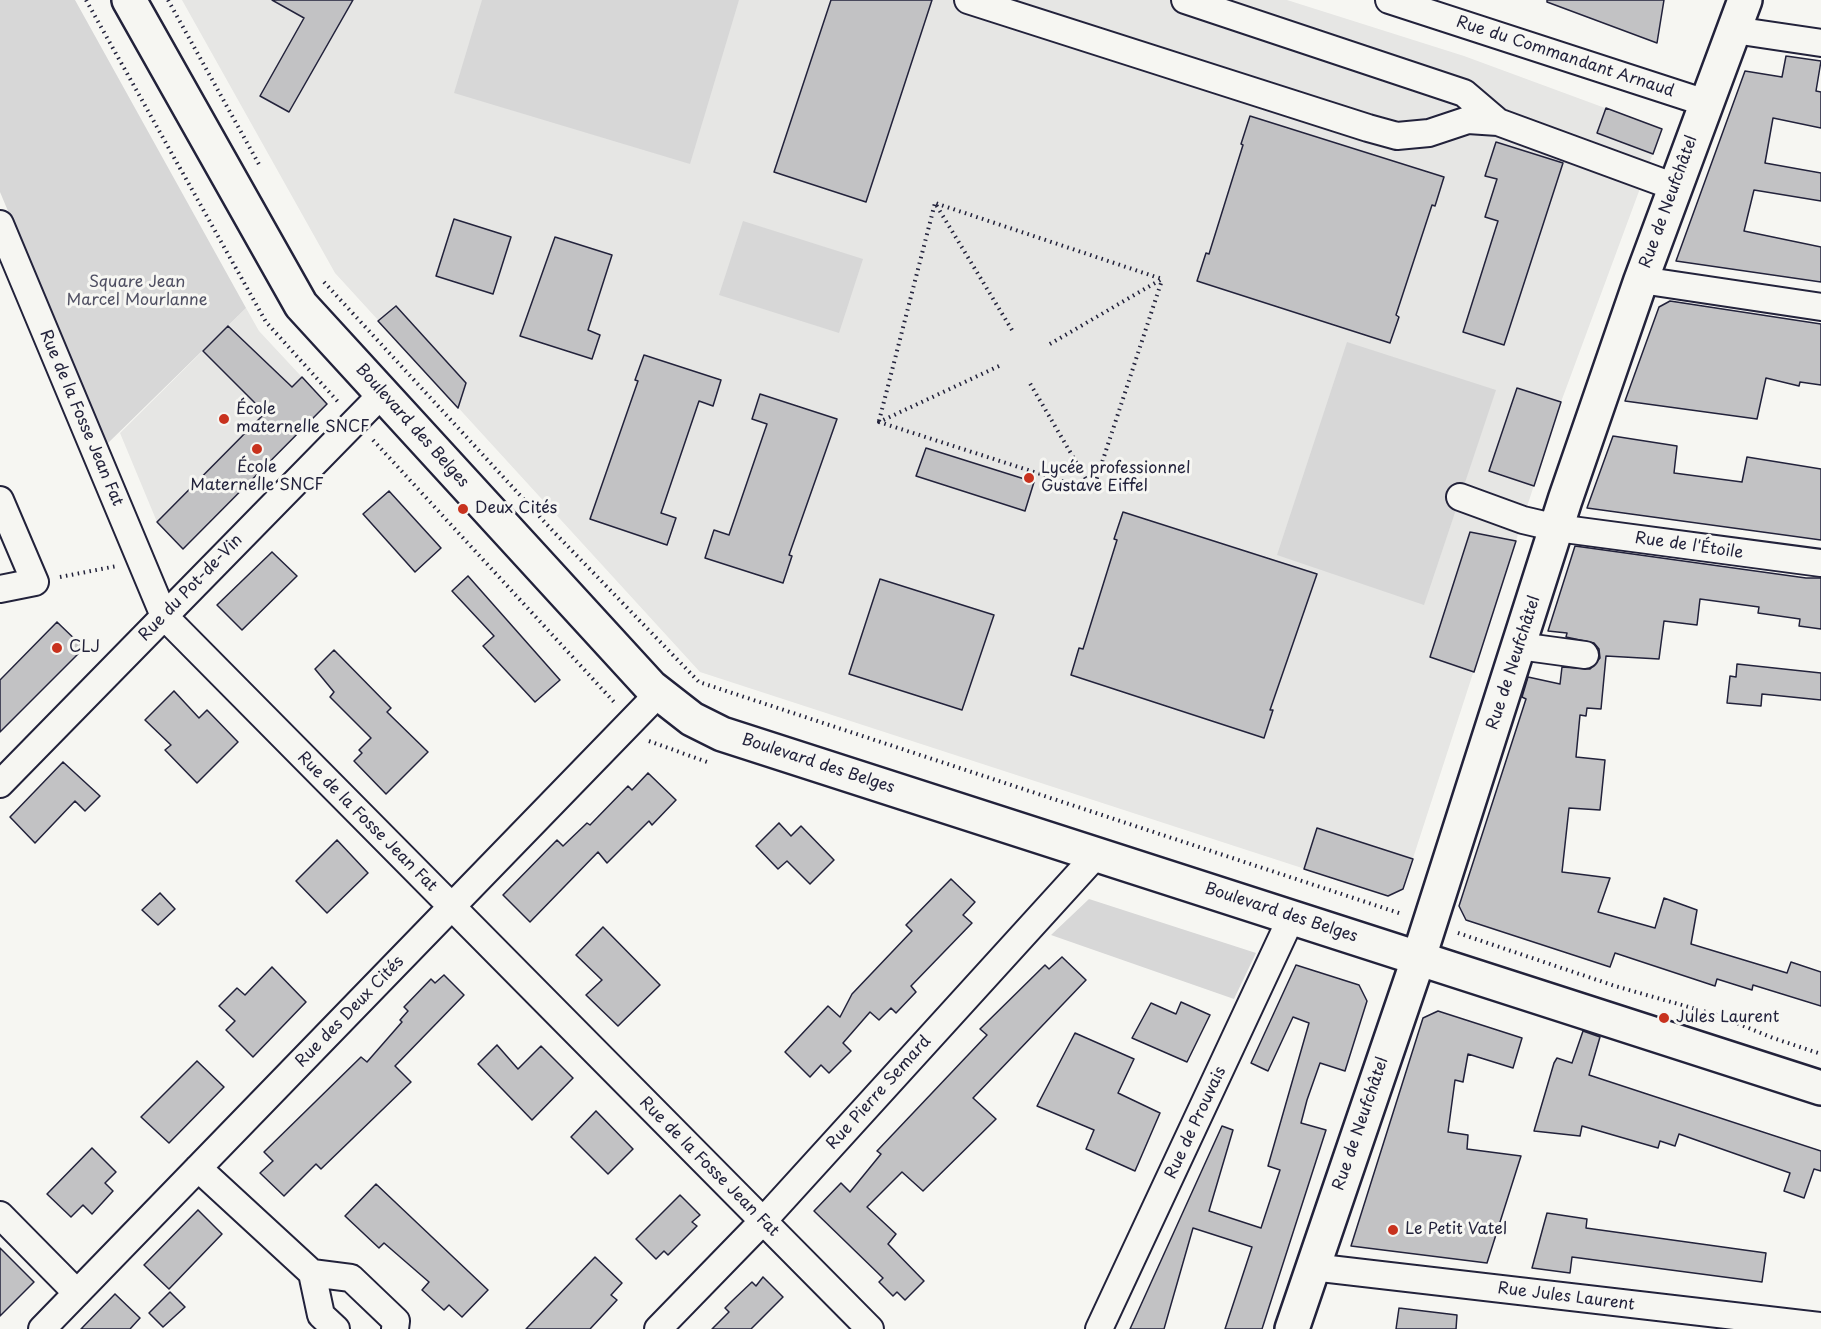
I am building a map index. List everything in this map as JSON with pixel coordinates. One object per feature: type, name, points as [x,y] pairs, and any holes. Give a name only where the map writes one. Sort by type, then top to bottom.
[{"type":"main road","name":"Boulevard des Belges","points":[[129,0],[302,305],[658,694],[692,719],[722,734],[1821,1088]]},
{"type":"main road","name":"Rue de Neufchâtel","points":[[1292,1329],[1419,957],[1557,528],[1641,280],[1740,15]]},
{"type":"street","points":[[968,0],[1397,136],[1430,133],[1468,120],[1498,122],[1675,187]]},
{"type":"street","points":[[1185,0],[1464,93],[1498,122]]},
{"type":"street","name":"Rue du Commandant Arnaud","points":[[1389,0],[1706,103]]},
{"type":"street","points":[[1740,15],[1821,43]]},
{"type":"street","name":"Rue de la Fosse Jean Fat","points":[[0,224],[164,616],[870,1329]]},
{"type":"street","points":[[1641,280],[1821,306]]},
{"type":"street","name":"Rue du Pot-de-Vin","points":[[0,783],[383,393]]},
{"type":"street","name":"Rue de l'Étoile","points":[[1460,496],[1523,519],[1557,528],[1821,563]]},
{"type":"street","points":[[0,500],[35,582],[0,589]]},
{"type":"street","points":[[1519,646],[1586,655]]},
{"type":"street","name":"Rue des Deux Cités","points":[[42,1329],[658,694]]},
{"type":"street","name":"Rue Pierre Semard","points":[[657,1329],[763,1221],[1097,854]]},
{"type":"street","name":"Rue de Prouvais","points":[[1099,1329],[1292,916]]},
{"type":"street","points":[[198,1168],[312,1273],[321,1315],[336,1329]]},
{"type":"street","points":[[0,1215],[77,1293]]},
{"type":"street","name":"Rue Jules Laurent","points":[[1312,1267],[1821,1326]]},
{"type":"street","points":[[312,1273],[351,1278],[396,1321],[395,1329]]},
{"type":"path","points":[[86,0],[266,322],[652,744],[718,765]]},
{"type":"path","points":[[168,0],[266,178]]},
{"type":"path","points":[[935,203],[1162,279]]},
{"type":"path","points":[[935,203],[1012,330]]},
{"type":"path","points":[[879,422],[935,203]]},
{"type":"path","points":[[318,272],[324,282],[543,520],[699,682],[1615,986],[1717,1016],[1821,1054]]},
{"type":"path","points":[[1048,345],[1162,279]]},
{"type":"path","points":[[1093,491],[1162,279]]},
{"type":"path","points":[[879,422],[999,366]]},
{"type":"path","points":[[1029,380],[1093,491]]},
{"type":"path","points":[[879,422],[1093,491]]},
{"type":"path","points":[[35,582],[141,561]]},
{"type":"shaded area","name":"Lycée professionnel Gustave Eiffel","points":[[182,0],[1287,0],[1464,56],[1662,129],[1561,402],[1403,889],[1388,896],[700,672],[335,273]]},
{"type":"shaded area","name":"École maternelle SNCF","points":[[246,308],[259,331],[327,404],[183,549],[157,522],[120,433]]},
{"type":"green space","name":"Square Jean Marcel Mourlanne","points":[[0,0],[75,0],[246,308],[106,445],[0,192]]},
{"type":"green space","points":[[482,0],[739,0],[690,164],[454,93]]},
{"type":"green space","points":[[743,221],[863,259],[839,333],[719,295]]},
{"type":"green space","points":[[1347,342],[1496,390],[1424,605],[1277,555]]},
{"type":"green space","points":[[1089,899],[1256,953],[1234,999],[1051,935]]},
{"type":"building","points":[[272,0],[353,0],[289,112],[260,96],[304,18]]},
{"type":"building","points":[[831,0],[932,0],[866,202],[774,172]]},
{"type":"building","points":[[1547,0],[1664,0],[1657,43],[1547,2]]},
{"type":"building","points":[[1786,56],[1821,61],[1816,91],[1821,92],[1821,128],[1773,118],[1765,163],[1821,173],[1821,201],[1754,190],[1744,231],[1821,247],[1821,282],[1676,261],[1745,71],[1782,77]]},
{"type":"building","points":[[1606,108],[1662,129],[1653,154],[1597,133]]},
{"type":"building","points":[[1250,116],[1444,177],[1435,206],[1432,205],[1396,315],[1399,317],[1390,343],[1197,281],[1206,253],[1209,254]]},
{"type":"building","points":[[1496,142],[1563,163],[1504,345],[1463,332],[1498,221],[1485,217],[1497,179],[1485,176]]},
{"type":"building","points":[[454,219],[511,237],[493,294],[436,276]]},
{"type":"building","points":[[555,237],[612,255],[588,330],[600,335],[592,359],[520,336]]},
{"type":"building","points":[[1670,301],[1821,324],[1821,385],[1800,382],[1799,386],[1766,378],[1757,419],[1625,401],[1659,307]]},
{"type":"building","points":[[396,306],[466,383],[458,408],[378,321]]},
{"type":"building","name":"École Maternelle SNCF","points":[[228,326],[292,387],[302,377],[327,404],[183,549],[157,522],[265,413],[203,351]]},
{"type":"building","points":[[644,355],[721,380],[713,406],[699,401],[661,513],[676,518],[667,545],[590,519],[638,381],[635,380]]},
{"type":"building","points":[[1517,388],[1561,402],[1534,486],[1489,471]]},
{"type":"building","points":[[760,394],[837,419],[789,555],[792,556],[783,583],[705,558],[714,530],[729,535],[767,424],[752,419]]},
{"type":"building","points":[[1613,436],[1677,446],[1674,473],[1742,482],[1747,457],[1821,469],[1821,540],[1587,508]]},
{"type":"building","points":[[926,448],[1034,482],[1025,511],[916,476]]},
{"type":"building","points":[[389,491],[441,548],[415,572],[363,514]]},
{"type":"building","points":[[1123,512],[1317,574],[1270,710],[1273,710],[1264,738],[1071,675],[1079,648],[1083,649],[1117,540],[1114,539]]},
{"type":"building","points":[[1470,532],[1516,541],[1474,672],[1430,657]]},
{"type":"building","points":[[1575,546],[1806,578],[1821,578],[1821,629],[1799,626],[1800,619],[1758,613],[1759,607],[1700,599],[1697,625],[1664,621],[1659,659],[1606,656],[1601,709],[1587,708],[1586,716],[1580,715],[1576,757],[1605,760],[1600,810],[1569,808],[1562,872],[1610,878],[1598,912],[1655,928],[1664,898],[1697,910],[1691,944],[1787,973],[1791,962],[1821,972],[1821,1006],[1753,985],[1752,990],[1717,979],[1715,986],[1615,953],[1610,967],[1466,920],[1459,906],[1526,699],[1522,697],[1528,677],[1560,684],[1562,667],[1590,669],[1600,658],[1599,649],[1594,643],[1566,637],[1567,633],[1548,631]]},
{"type":"building","points":[[272,552],[297,576],[242,630],[217,605]]},
{"type":"building","points":[[468,576],[560,680],[535,702],[483,646],[494,636],[452,591]]},
{"type":"building","points":[[880,579],[994,615],[962,710],[849,674]]},
{"type":"building","points":[[57,622],[84,648],[0,732],[0,680]]},
{"type":"building","points":[[334,650],[391,708],[387,712],[428,752],[386,794],[354,761],[362,753],[359,750],[371,738],[330,697],[334,692],[315,669]]},
{"type":"building","points":[[1737,664],[1821,673],[1821,700],[1762,694],[1761,706],[1727,703],[1730,676],[1736,677]]},
{"type":"building","points":[[174,691],[199,718],[207,710],[238,742],[197,783],[165,750],[171,745],[145,720]]},
{"type":"building","points":[[63,762],[100,796],[85,811],[75,801],[35,843],[10,817]]},
{"type":"building","points":[[648,773],[676,800],[652,825],[649,821],[607,863],[598,852],[530,922],[503,895],[557,840],[563,846],[587,823],[590,825],[628,786],[632,790]]},
{"type":"building","points":[[779,823],[791,836],[801,826],[834,860],[810,884],[787,861],[778,869],[756,846]]},
{"type":"building","points":[[1317,828],[1413,859],[1403,889],[1388,896],[1304,869]]},
{"type":"building","points":[[337,840],[368,873],[327,913],[296,881]]},
{"type":"building","points":[[951,879],[975,902],[963,915],[972,923],[911,986],[916,992],[896,1013],[891,1008],[879,1020],[870,1012],[843,1043],[851,1051],[829,1073],[821,1065],[810,1077],[785,1052],[828,1006],[840,1017],[852,994],[912,931],[906,925]]},
{"type":"building","points":[[160,893],[175,909],[158,925],[142,910]]},
{"type":"building","points":[[603,927],[660,985],[618,1026],[586,995],[602,980],[576,955]]},
{"type":"building","points":[[1062,957],[1086,980],[973,1098],[996,1119],[923,1191],[902,1172],[867,1207],[896,1234],[888,1244],[924,1281],[905,1300],[897,1292],[893,1296],[879,1282],[883,1278],[814,1211],[841,1183],[850,1192],[881,1154],[877,1151],[987,1035],[980,1029],[1045,965],[1049,969]]},
{"type":"building","points":[[1296,965],[1359,985],[1367,1001],[1345,1071],[1320,1063],[1307,1100],[1301,1123],[1326,1130],[1262,1329],[1225,1329],[1252,1247],[1193,1228],[1164,1329],[1130,1329],[1222,1126],[1233,1130],[1209,1211],[1261,1228],[1280,1170],[1268,1166],[1309,1023],[1293,1017],[1268,1071],[1251,1063]]},
{"type":"building","points":[[272,967],[306,1002],[253,1057],[226,1030],[235,1021],[219,1006],[237,988],[245,995]]},
{"type":"building","points":[[444,975],[464,995],[395,1066],[411,1082],[321,1169],[316,1164],[284,1196],[260,1173],[273,1161],[264,1152],[361,1057],[367,1062],[402,1022],[400,1020],[408,1011],[404,1007],[431,979],[435,983]]},
{"type":"building","points":[[1181,1002],[1210,1015],[1187,1062],[1132,1038],[1151,1003],[1176,1014]]},
{"type":"building","points":[[1438,1011],[1522,1038],[1513,1068],[1468,1054],[1463,1082],[1455,1080],[1448,1132],[1468,1135],[1467,1149],[1521,1156],[1487,1263],[1351,1246],[1423,1018]]},
{"type":"building","points":[[1583,1031],[1600,1037],[1589,1075],[1821,1151],[1821,1171],[1814,1169],[1804,1198],[1784,1191],[1790,1173],[1679,1134],[1675,1146],[1660,1141],[1658,1148],[1582,1126],[1580,1136],[1534,1131],[1554,1063],[1557,1058],[1572,1063]]},
{"type":"building","points":[[1075,1033],[1134,1059],[1118,1093],[1160,1113],[1135,1171],[1086,1149],[1094,1130],[1037,1106]]},
{"type":"building","points":[[497,1045],[518,1069],[541,1046],[573,1078],[532,1120],[478,1064]]},
{"type":"building","points":[[197,1061],[224,1087],[169,1143],[141,1117]]},
{"type":"building","points":[[596,1111],[633,1149],[608,1174],[571,1137]]},
{"type":"building","points":[[92,1148],[116,1172],[105,1183],[113,1191],[92,1214],[83,1205],[71,1217],[47,1194]]},
{"type":"building","points":[[376,1184],[488,1290],[462,1317],[449,1305],[444,1310],[422,1290],[429,1282],[384,1243],[379,1248],[345,1216]]},
{"type":"building","points":[[680,1195],[700,1215],[692,1222],[697,1226],[668,1255],[664,1251],[656,1259],[636,1239]]},
{"type":"building","points":[[198,1210],[222,1234],[169,1289],[144,1265]]},
{"type":"building","points":[[1547,1213],[1587,1219],[1586,1228],[1766,1253],[1762,1282],[1572,1257],[1570,1273],[1532,1268]]},
{"type":"building","points":[[0,1248],[34,1282],[0,1316]]},
{"type":"building","points":[[595,1257],[622,1283],[611,1295],[617,1300],[590,1329],[526,1329]]},
{"type":"building","points":[[763,1277],[783,1297],[751,1329],[712,1329],[729,1312],[725,1308],[752,1282],[756,1286]]},
{"type":"building","points":[[170,1292],[185,1307],[163,1327],[149,1313]]},
{"type":"building","points":[[115,1294],[140,1318],[130,1329],[81,1329]]},
{"type":"building","points":[[1399,1308],[1457,1315],[1456,1329],[1396,1329]]},
{"type":"place","name":"École maternelle SNCF","points":[[224,419]]},
{"type":"place","name":"École Maternelle SNCF","points":[[257,449]]},
{"type":"place","name":"Lycée professionnel Gustave Eiffel","points":[[1029,478]]},
{"type":"place","name":"Deux Cités","points":[[463,509]]},
{"type":"place","name":"CLJ","points":[[57,648]]},
{"type":"place","name":"Jules Laurent","points":[[1664,1018]]},
{"type":"place","name":"Le Petit Vatel","points":[[1393,1230]]}]
